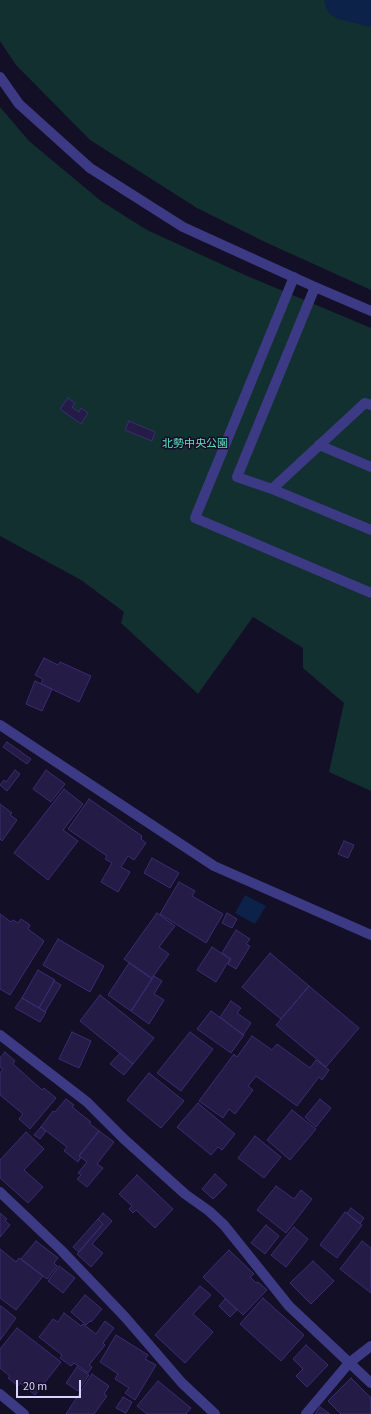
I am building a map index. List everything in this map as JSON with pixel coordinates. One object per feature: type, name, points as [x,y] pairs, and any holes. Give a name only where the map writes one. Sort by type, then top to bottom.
[{"type":"street","points":[[0,77],[19,104],[90,168],[182,227],[371,311]]},
{"type":"street","points":[[294,276],[195,518],[371,593]]},
{"type":"street","points":[[315,287],[237,477],[272,489],[371,530]]},
{"type":"street","points":[[272,489],[365,403],[371,405]]},
{"type":"street","points":[[319,445],[371,467]]},
{"type":"street","points":[[0,725],[214,866],[371,935]]},
{"type":"street","points":[[0,1035],[87,1102],[124,1139],[185,1194],[209,1211],[224,1225],[289,1306],[371,1383]]},
{"type":"street","points":[[0,1192],[61,1250],[125,1317],[182,1383],[215,1414]]},
{"type":"street","points":[[306,1414],[349,1363],[371,1346]]},
{"type":"street","points":[[0,1394],[24,1414]]},
{"type":"green space","points":[[0,0],[371,0],[371,290],[265,242],[197,208],[90,140],[16,65],[0,41]]},
{"type":"green space","name":"北勢中央公園","points":[[0,107],[29,141],[101,201],[147,230],[245,275],[371,328],[371,791],[329,772],[344,703],[303,668],[303,648],[253,617],[198,694],[121,623],[124,612],[81,580],[0,536]]},
{"type":"water","points":[[245,895],[266,906],[255,924],[235,913]]},
{"type":"building","points":[[68,398],[75,403],[72,407],[79,412],[81,408],[88,413],[81,424],[60,409]]},
{"type":"building","points":[[129,421],[155,432],[152,441],[125,430]]},
{"type":"building","points":[[44,658],[58,665],[60,662],[91,676],[79,702],[41,684],[43,679],[35,675]]},
{"type":"building","points":[[35,681],[52,689],[42,711],[26,704]]},
{"type":"building","points":[[7,742],[31,759],[27,764],[3,747]]},
{"type":"building","points":[[15,770],[20,774],[7,791],[0,785],[4,780],[6,782]]},
{"type":"building","points":[[46,770],[65,784],[51,802],[33,789]]},
{"type":"building","points":[[64,789],[83,804],[63,830],[78,841],[48,880],[14,853]]},
{"type":"building","points":[[89,799],[142,836],[141,839],[146,843],[134,860],[128,856],[121,867],[130,872],[118,892],[101,882],[112,863],[105,859],[107,856],[68,829]]},
{"type":"building","points":[[0,804],[12,813],[10,815],[17,820],[2,841],[0,839]]},
{"type":"building","points":[[344,841],[354,845],[348,858],[338,854]]},
{"type":"building","points":[[152,858],[179,873],[170,888],[144,873]]},
{"type":"building","points":[[179,882],[195,891],[192,896],[223,914],[206,943],[160,914]]},
{"type":"building","points":[[157,913],[175,926],[159,947],[169,954],[152,978],[124,959]]},
{"type":"building","points":[[227,913],[237,919],[232,928],[222,923]]},
{"type":"building","points":[[0,914],[11,922],[13,920],[18,923],[21,919],[30,925],[28,929],[44,941],[10,995],[0,989]]},
{"type":"building","points":[[236,930],[250,939],[246,944],[250,946],[236,969],[228,964],[231,959],[222,953]]},
{"type":"building","points":[[58,939],[104,966],[90,992],[43,965]]},
{"type":"building","points":[[212,947],[230,959],[216,982],[197,970]]},
{"type":"building","points":[[270,953],[309,986],[281,1019],[242,987]]},
{"type":"building","points":[[129,963],[152,979],[131,1011],[108,995]]},
{"type":"building","points":[[38,970],[55,980],[39,1008],[22,998]]},
{"type":"building","points":[[154,976],[162,981],[154,994],[164,1000],[149,1024],[131,1011]]},
{"type":"building","points":[[54,981],[61,985],[45,1012],[39,1008]]},
{"type":"building","points":[[309,986],[359,1028],[326,1067],[276,1025]]},
{"type":"building","points":[[100,995],[154,1038],[133,1064],[80,1021]]},
{"type":"building","points":[[22,998],[46,1012],[40,1022],[15,1008]]},
{"type":"building","points":[[231,1001],[241,1008],[237,1013],[251,1023],[243,1035],[220,1017]]},
{"type":"building","points":[[211,1011],[244,1035],[231,1053],[197,1029]]},
{"type":"building","points":[[72,1032],[91,1041],[79,1068],[59,1059]]},
{"type":"building","points":[[190,1032],[213,1049],[181,1091],[157,1073]]},
{"type":"building","points":[[252,1036],[272,1050],[277,1044],[310,1068],[316,1060],[329,1070],[322,1080],[319,1077],[297,1106],[256,1076],[248,1086],[253,1090],[235,1114],[229,1109],[223,1118],[199,1101],[234,1054],[237,1057]]},
{"type":"building","points":[[5,1052],[15,1061],[13,1064],[42,1090],[44,1088],[56,1098],[30,1129],[19,1119],[23,1114],[0,1095],[0,1073],[3,1069],[0,1067],[0,1058]]},
{"type":"building","points":[[120,1053],[133,1064],[124,1075],[110,1064]]},
{"type":"building","points":[[149,1073],[184,1101],[161,1128],[127,1100]]},
{"type":"building","points":[[66,1099],[74,1105],[72,1107],[91,1122],[89,1123],[99,1131],[79,1156],[81,1157],[78,1162],[64,1151],[67,1147],[41,1127],[53,1111],[55,1112]]},
{"type":"building","points":[[320,1099],[331,1108],[316,1127],[305,1117]]},
{"type":"building","points":[[198,1103],[235,1134],[222,1150],[218,1147],[211,1155],[177,1127]]},
{"type":"building","points":[[292,1110],[316,1129],[290,1160],[267,1140]]},
{"type":"building","points":[[41,1127],[46,1131],[40,1139],[34,1135]]},
{"type":"building","points":[[99,1131],[114,1142],[97,1164],[103,1168],[87,1187],[77,1179],[81,1175],[78,1173],[87,1162],[79,1156]]},
{"type":"building","points":[[26,1132],[44,1149],[24,1170],[43,1187],[28,1203],[0,1178],[0,1160]]},
{"type":"building","points":[[255,1136],[281,1157],[264,1178],[238,1158]]},
{"type":"building","points":[[215,1174],[227,1185],[213,1199],[202,1189]]},
{"type":"building","points":[[137,1175],[173,1209],[155,1228],[136,1210],[133,1213],[129,1209],[132,1206],[119,1194]]},
{"type":"building","points":[[276,1186],[294,1199],[301,1190],[312,1199],[286,1233],[257,1210]]},
{"type":"building","points":[[351,1208],[364,1218],[360,1224],[347,1213]]},
{"type":"building","points":[[345,1212],[362,1225],[337,1258],[320,1245]]},
{"type":"building","points":[[0,1213],[7,1219],[5,1221],[10,1225],[0,1237]]},
{"type":"building","points":[[103,1213],[112,1221],[92,1244],[103,1253],[91,1267],[77,1254],[103,1224],[98,1219]]},
{"type":"building","points":[[98,1219],[103,1224],[79,1252],[73,1247]]},
{"type":"building","points":[[266,1225],[279,1236],[265,1254],[251,1243]]},
{"type":"building","points":[[294,1227],[308,1239],[286,1267],[271,1255]]},
{"type":"building","points":[[36,1241],[58,1258],[54,1263],[57,1266],[47,1279],[21,1259]]},
{"type":"building","points":[[362,1241],[371,1248],[371,1293],[340,1269]]},
{"type":"building","points":[[0,1249],[16,1262],[19,1258],[43,1276],[16,1310],[0,1298]]},
{"type":"building","points":[[229,1250],[254,1274],[250,1277],[267,1290],[243,1315],[203,1277]]},
{"type":"building","points":[[313,1261],[334,1281],[311,1304],[290,1283]]},
{"type":"building","points":[[59,1266],[75,1278],[63,1293],[48,1281]]},
{"type":"building","points":[[200,1286],[211,1295],[193,1314],[213,1332],[185,1363],[155,1335]]},
{"type":"building","points":[[85,1295],[102,1309],[91,1322],[90,1321],[86,1325],[71,1312]]},
{"type":"building","points":[[263,1298],[304,1335],[281,1361],[240,1324]]},
{"type":"building","points":[[225,1299],[237,1310],[230,1317],[219,1306]]},
{"type":"building","points":[[1,1306],[16,1318],[0,1340],[0,1307]]},
{"type":"building","points":[[64,1313],[81,1326],[83,1324],[96,1334],[105,1321],[114,1328],[103,1343],[105,1345],[89,1365],[92,1367],[88,1373],[74,1363],[71,1366],[60,1358],[62,1355],[39,1337],[53,1319],[58,1322]]},
{"type":"building","points":[[17,1328],[61,1362],[35,1395],[20,1383],[18,1386],[8,1378],[10,1376],[0,1368],[0,1349]]},
{"type":"building","points":[[116,1335],[148,1355],[145,1359],[156,1365],[135,1400],[125,1393],[129,1388],[115,1379],[118,1374],[100,1362]]},
{"type":"building","points":[[306,1345],[328,1365],[307,1387],[296,1376],[303,1369],[293,1359]]},
{"type":"building","points":[[77,1367],[89,1375],[78,1391],[66,1383]]},
{"type":"building","points":[[92,1374],[109,1386],[104,1394],[107,1396],[94,1414],[66,1414]]},
{"type":"building","points":[[351,1378],[371,1398],[371,1414],[341,1414],[328,1401]]},
{"type":"building","points":[[158,1381],[191,1408],[186,1414],[147,1414],[137,1406]]},
{"type":"building","points":[[123,1397],[132,1402],[126,1413],[116,1408]]},
{"type":"building","points":[[320,1407],[330,1414],[315,1414]]},
{"type":"waterway","points":[[344,0],[371,7]]}]
